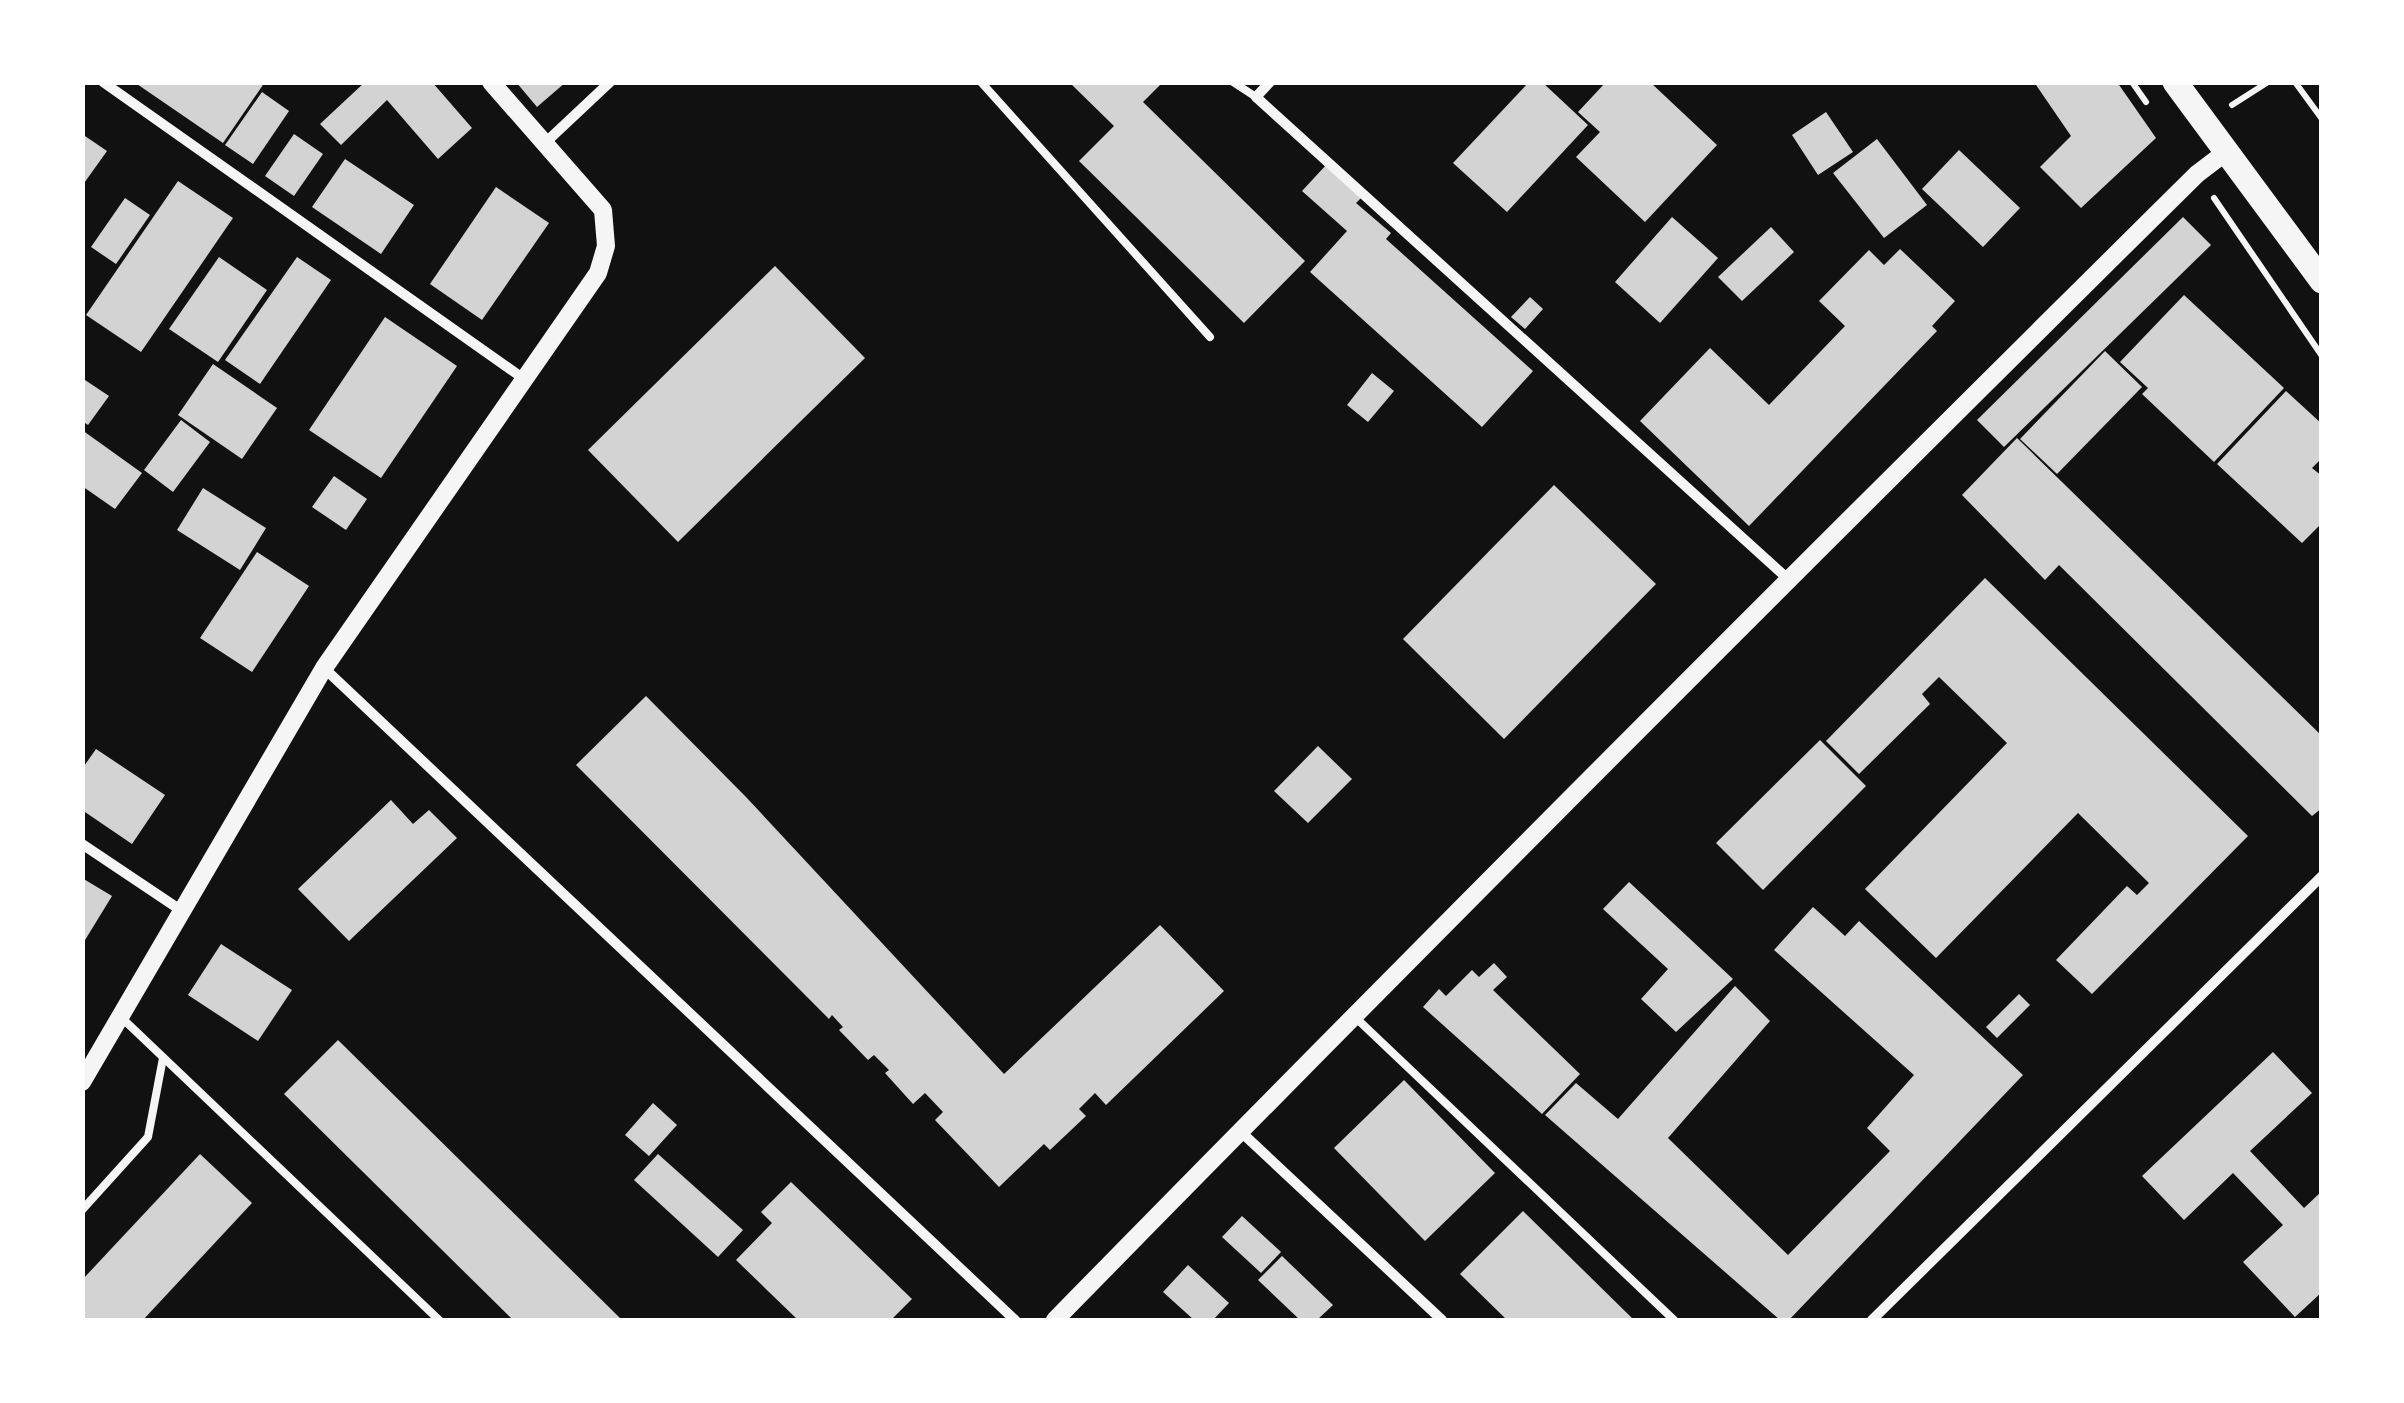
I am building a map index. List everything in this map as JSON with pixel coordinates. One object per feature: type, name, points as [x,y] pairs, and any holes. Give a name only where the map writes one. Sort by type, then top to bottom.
[{"type":"main road","points":[[2175,82],[2322,281]]},
{"type":"street","points":[[103,82],[527,381]]},
{"type":"street","points":[[82,1082],[324,668],[527,381],[598,273],[606,246],[603,210],[492,82]]},
{"type":"street","points":[[544,144],[610,82]]},
{"type":"street","points":[[1270,82],[1256,96],[1788,579]]},
{"type":"street","points":[[1055,1320],[1352,1014],[1788,579],[2197,174],[2226,152]]},
{"type":"street","points":[[324,668],[1015,1320]]},
{"type":"street","points":[[82,844],[182,911]]},
{"type":"street","points":[[1872,1320],[2322,876]]},
{"type":"street","points":[[1240,1131],[1442,1320]]},
{"type":"lane","points":[[982,82],[1210,337]]},
{"type":"lane","points":[[1232,82],[1256,96]]},
{"type":"lane","points":[[1352,1014],[1674,1320]]},
{"type":"lane","points":[[122,1018],[439,1320]]},
{"type":"lane","points":[[82,1210],[148,1136],[162,1058]]},
{"type":"path","points":[[2295,82],[2322,119]]},
{"type":"path","points":[[2197,174],[2322,356]]},
{"type":"building","points":[[134,82],[265,82],[223,143]]},
{"type":"building","points":[[365,82],[432,82],[472,128],[438,159],[387,100],[341,145],[320,124]]},
{"type":"building","points":[[516,82],[566,82],[537,107]]},
{"type":"building","points":[[1069,82],[1163,82],[1143,102],[1305,261],[1244,323],[1079,161],[1114,126]]},
{"type":"building","points":[[1529,82],[1542,82],[1588,125],[1507,212],[1453,163]]},
{"type":"building","points":[[1606,82],[1650,82],[1717,145],[1645,222],[1576,157],[1600,132],[1578,112]]},
{"type":"building","points":[[2034,82],[2117,82],[2156,138],[2081,208],[2040,167],[2071,136]]},
{"type":"building","points":[[262,92],[289,111],[253,164],[225,145]]},
{"type":"building","points":[[1826,112],[1853,152],[1818,175],[1792,135]]},
{"type":"building","points":[[82,134],[107,151],[82,186]]},
{"type":"building","points":[[294,134],[323,154],[294,196],[265,176]]},
{"type":"building","points":[[1877,139],[1927,205],[1884,238],[1833,173]]},
{"type":"building","points":[[1959,150],[2020,208],[1983,247],[1922,189]]},
{"type":"building","points":[[345,159],[414,205],[381,254],[312,207]]},
{"type":"building","points":[[1327,164],[1363,196],[1356,203],[1391,233],[1386,239],[1533,371],[1482,427],[1310,272],[1347,231],[1302,191]]},
{"type":"building","points":[[178,181],[233,218],[141,352],[86,315]]},
{"type":"building","points":[[496,187],[549,223],[482,320],[430,284]]},
{"type":"building","points":[[125,198],[150,215],[116,264],[91,247]]},
{"type":"building","points":[[1672,217],[1718,258],[1660,323],[1615,282]]},
{"type":"building","points":[[2183,217],[2211,245],[2004,447],[1977,420]]},
{"type":"building","points":[[1771,227],[1794,252],[1742,301],[1718,277]]},
{"type":"building","points":[[1900,249],[1955,301],[1932,326],[1937,331],[1749,526],[1640,421],[1710,348],[1769,405],[1845,326],[1819,301],[1869,250],[1884,265]]},
{"type":"building","points":[[219,257],[267,290],[218,362],[169,329]]},
{"type":"building","points":[[297,257],[331,280],[260,384],[225,360]]},
{"type":"building","points":[[775,266],[865,358],[678,542],[588,450]]},
{"type":"building","points":[[2184,295],[2284,388],[2214,462],[2142,394],[2148,388],[2120,362]]},
{"type":"building","points":[[1530,297],[1543,309],[1525,329],[1511,317]]},
{"type":"building","points":[[385,317],[457,366],[381,478],[309,430]]},
{"type":"building","points":[[2105,351],[2142,387],[2057,474],[2020,439]]},
{"type":"building","points":[[213,364],[277,408],[242,459],[178,415]]},
{"type":"building","points":[[1372,373],[1394,391],[1368,422],[1347,405]]},
{"type":"building","points":[[82,378],[109,396],[88,425],[82,421]]},
{"type":"building","points":[[2286,391],[2322,424],[2322,458],[2312,468],[2322,476],[2322,523],[2302,543],[2217,464]]},
{"type":"building","points":[[181,420],[210,442],[173,492],[144,470]]},
{"type":"building","points":[[82,430],[142,473],[115,509],[82,486]]},
{"type":"building","points":[[2017,438],[2322,736],[2322,808],[2312,816],[2059,565],[2045,580],[1962,495]]},
{"type":"building","points":[[334,476],[367,499],[346,530],[312,507]]},
{"type":"building","points":[[1554,485],[1656,584],[1504,739],[1403,639]]},
{"type":"building","points":[[203,488],[266,528],[240,570],[177,530]]},
{"type":"building","points":[[257,552],[309,586],[252,672],[200,638]]},
{"type":"building","points":[[1985,578],[2248,836],[2092,994],[2056,960],[2127,886],[2137,895],[2149,883],[2078,813],[1936,958],[1865,889],[2007,743],[1939,677],[1922,694],[1930,704],[1859,774],[1826,741]]},
{"type":"building","points":[[646,696],[746,797],[1004,1074],[1160,925],[1224,991],[1106,1105],[1095,1093],[1079,1109],[1086,1116],[1050,1150],[1044,1144],[999,1187],[935,1120],[943,1112],[925,1093],[913,1104],[885,1073],[889,1070],[874,1055],[868,1060],[839,1030],[843,1027],[832,1015],[829,1019],[576,765]]},
{"type":"building","points":[[1820,740],[1866,786],[1763,890],[1716,843]]},
{"type":"building","points":[[1318,746],[1352,779],[1308,823],[1274,791]]},
{"type":"building","points":[[96,749],[165,795],[132,844],[82,810],[82,769]]},
{"type":"building","points":[[391,800],[413,824],[429,810],[457,838],[349,941],[298,889]]},
{"type":"building","points":[[82,878],[112,896],[82,945]]},
{"type":"building","points":[[1629,882],[1733,979],[1676,1032],[1641,999],[1668,969],[1603,909]]},
{"type":"building","points":[[1813,907],[1845,936],[1859,921],[2023,1075],[1789,1320],[1780,1320],[1545,1115],[1576,1083],[1618,1119],[1735,986],[1770,1021],[1668,1138],[1788,1255],[1890,1151],[1867,1128],[1914,1075],[1774,950]]},
{"type":"building","points":[[221,944],[292,990],[258,1041],[188,995]]},
{"type":"building","points":[[1494,963],[1507,977],[1493,990],[1580,1074],[1542,1114],[1423,1007],[1439,989],[1446,996],[1472,970],[1479,977]]},
{"type":"building","points":[[2019,994],[2030,1005],[1997,1038],[1986,1027]]},
{"type":"building","points":[[338,1040],[622,1320],[513,1320],[284,1094]]},
{"type":"building","points":[[2273,1052],[2312,1093],[2250,1151],[2304,1208],[2322,1191],[2322,1292],[2295,1317],[2243,1262],[2283,1225],[2233,1173],[2184,1220],[2142,1176]]},
{"type":"building","points":[[1404,1080],[1495,1173],[1425,1241],[1334,1148]]},
{"type":"building","points":[[653,1103],[677,1125],[649,1156],[625,1135]]},
{"type":"building","points":[[200,1154],[252,1203],[143,1320],[82,1320],[82,1280]]},
{"type":"building","points":[[658,1154],[743,1230],[718,1257],[634,1180]]},
{"type":"building","points":[[791,1182],[912,1299],[891,1320],[798,1320],[736,1260],[772,1223],[761,1212]]},
{"type":"building","points":[[1523,1211],[1634,1320],[1507,1320],[1460,1274]]},
{"type":"building","points":[[1242,1216],[1281,1252],[1261,1273],[1222,1237]]},
{"type":"building","points":[[1282,1256],[1333,1305],[1317,1320],[1300,1320],[1258,1280]]},
{"type":"building","points":[[1188,1265],[1229,1303],[1213,1320],[1194,1320],[1163,1292]]}]
